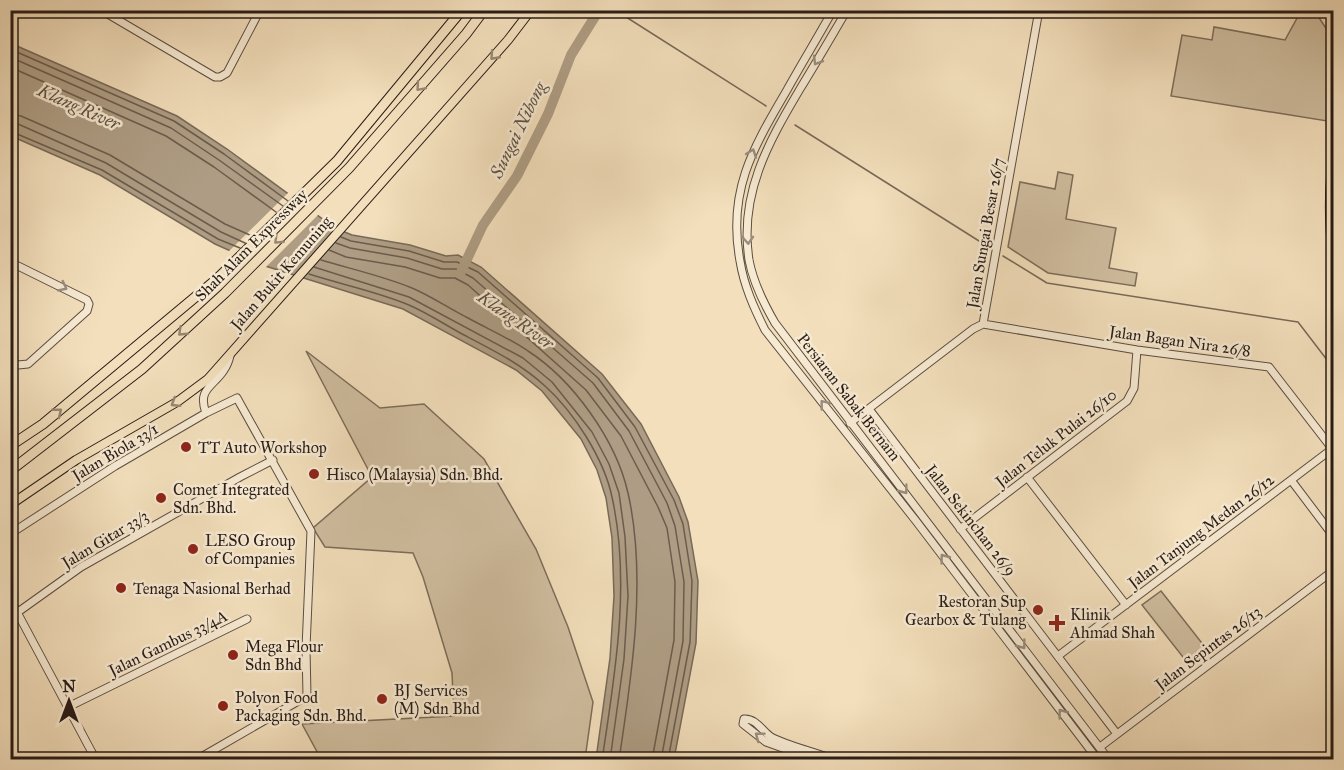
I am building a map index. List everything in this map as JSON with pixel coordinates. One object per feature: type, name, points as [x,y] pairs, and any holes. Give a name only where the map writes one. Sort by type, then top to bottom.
[{"type":"highway","name":"Shah Alam Expressway","points":[[10,447],[44,424],[217,279],[337,161],[462,10]]},
{"type":"highway","name":"Shah Alam Expressway","points":[[10,471],[142,369],[225,293],[348,168],[466,34],[484,10]]},
{"type":"main road","name":"Jalan Bukit Kemuning","points":[[10,505],[76,460],[177,402],[208,379],[376,186],[508,40],[531,10]]},
{"type":"main road","points":[[1334,151],[1330,179],[1330,218],[1334,266]]},
{"type":"street","points":[[101,10],[209,75],[220,77],[227,73],[261,10]]},
{"type":"street","name":"Persiaran Sabak Bernam","points":[[833,10],[755,143],[744,175],[738,201],[736,232],[740,263],[748,290],[765,330],[1098,759]]},
{"type":"street","name":"Persiaran Sabak Bernam","points":[[847,10],[763,156],[750,202],[747,231],[749,261],[761,297],[770,315],[1109,759]]},
{"type":"street","name":"Jalan Sungai Besar 26/7","points":[[843,428],[973,329],[983,324],[1039,10]]},
{"type":"street","points":[[10,262],[65,288],[87,300],[89,304],[87,311],[28,364],[18,365],[10,361]]},
{"type":"street","name":"Jalan Bagan Nira 26/8","points":[[983,324],[1137,350],[1269,368],[1333,450]]},
{"type":"street","name":"Jalan Teluk Pulai 26/10","points":[[960,529],[1127,401],[1134,388],[1137,350]]},
{"type":"street","points":[[206,413],[203,396],[225,369],[230,356]]},
{"type":"street","name":"Jalan Biola 33/1","points":[[10,534],[115,466],[206,413],[237,398],[273,460]]},
{"type":"street","name":"Jalan Sekinchan 26/9","points":[[869,409],[1117,734]]},
{"type":"street","name":"Jalan Tanjung Medan 26/12","points":[[1058,657],[1333,450]]},
{"type":"street","points":[[196,759],[307,696],[306,648],[311,531],[273,460]]},
{"type":"street","name":"Jalan Gitar 33/3","points":[[18,612],[81,567],[273,460]]},
{"type":"street","points":[[1027,477],[1126,605]]},
{"type":"street","points":[[1291,480],[1334,537]]},
{"type":"street","name":"Jalan Sepintas 26/13","points":[[1100,747],[1334,570]]},
{"type":"street","points":[[10,599],[96,759]]},
{"type":"street","name":"Jalan Gambus 33/4A","points":[[68,707],[247,619]]},
{"type":"street","points":[[814,757],[771,737],[753,721],[744,719],[743,724],[766,742],[814,757],[835,759]]},
{"type":"shaded area","points":[[1314,10],[1333,39],[1333,83],[1327,121],[1171,96],[1182,35],[1212,40],[1214,27],[1285,40],[1301,11]]},
{"type":"shaded area","points":[[1058,172],[1073,175],[1066,219],[1116,228],[1109,268],[1137,273],[1135,286],[1048,273],[1008,247],[1020,182],[1055,189]]},
{"type":"shaded area","points":[[306,351],[380,408],[424,404],[484,459],[536,549],[568,627],[593,702],[585,759],[321,759],[302,724],[454,716],[452,673],[423,577],[413,553],[325,547],[313,528],[372,477]]},
{"type":"shaded area","points":[[1161,591],[1209,652],[1190,666],[1142,605]]},
{"type":"water","name":"Klang River","points":[[10,43],[177,116],[227,149],[335,228],[352,235],[410,245],[446,256],[458,255],[481,267],[602,374],[641,424],[679,497],[688,522],[698,581],[696,643],[674,759],[596,759],[610,658],[614,596],[612,538],[606,498],[597,470],[581,439],[542,391],[516,370],[403,309],[262,265],[215,244],[100,175],[11,136]]},
{"type":"pier","points":[[290,191],[320,213],[264,269],[227,253]]},
{"type":"waterway","name":"Sungai Nibong","points":[[461,272],[483,225],[517,176],[548,114],[571,55],[599,10]]},
{"type":"waterway","points":[[615,10],[766,106]]},
{"type":"waterway","points":[[795,125],[987,246]]},
{"type":"waterway","points":[[1003,256],[1047,283],[1298,322],[1334,369]]},
{"type":"place","name":"TT Auto Workshop","points":[[186,447]]},
{"type":"place","name":"Hisco (Malaysia) Sdn. Bhd.","points":[[314,474]]},
{"type":"place","name":"Comet Integrated Sdn. Bhd.","points":[[161,498]]},
{"type":"place","name":"LESO Group of Companies","points":[[193,549]]},
{"type":"place","name":"Tenaga Nasional Berhad","points":[[121,588]]},
{"type":"place","name":"Restoran Sup Gearbox & Tulang","points":[[1038,610]]},
{"type":"place","name":"Klinik Ahmad Shah","points":[[1057,623]]},
{"type":"place","name":"Mega Flour Sdn Bhd","points":[[233,655]]},
{"type":"place","name":"BJ Services (M) Sdn Bhd","points":[[382,699]]},
{"type":"place","name":"Polyon Food Packaging Sdn. Bhd.","points":[[223,706]]}]
